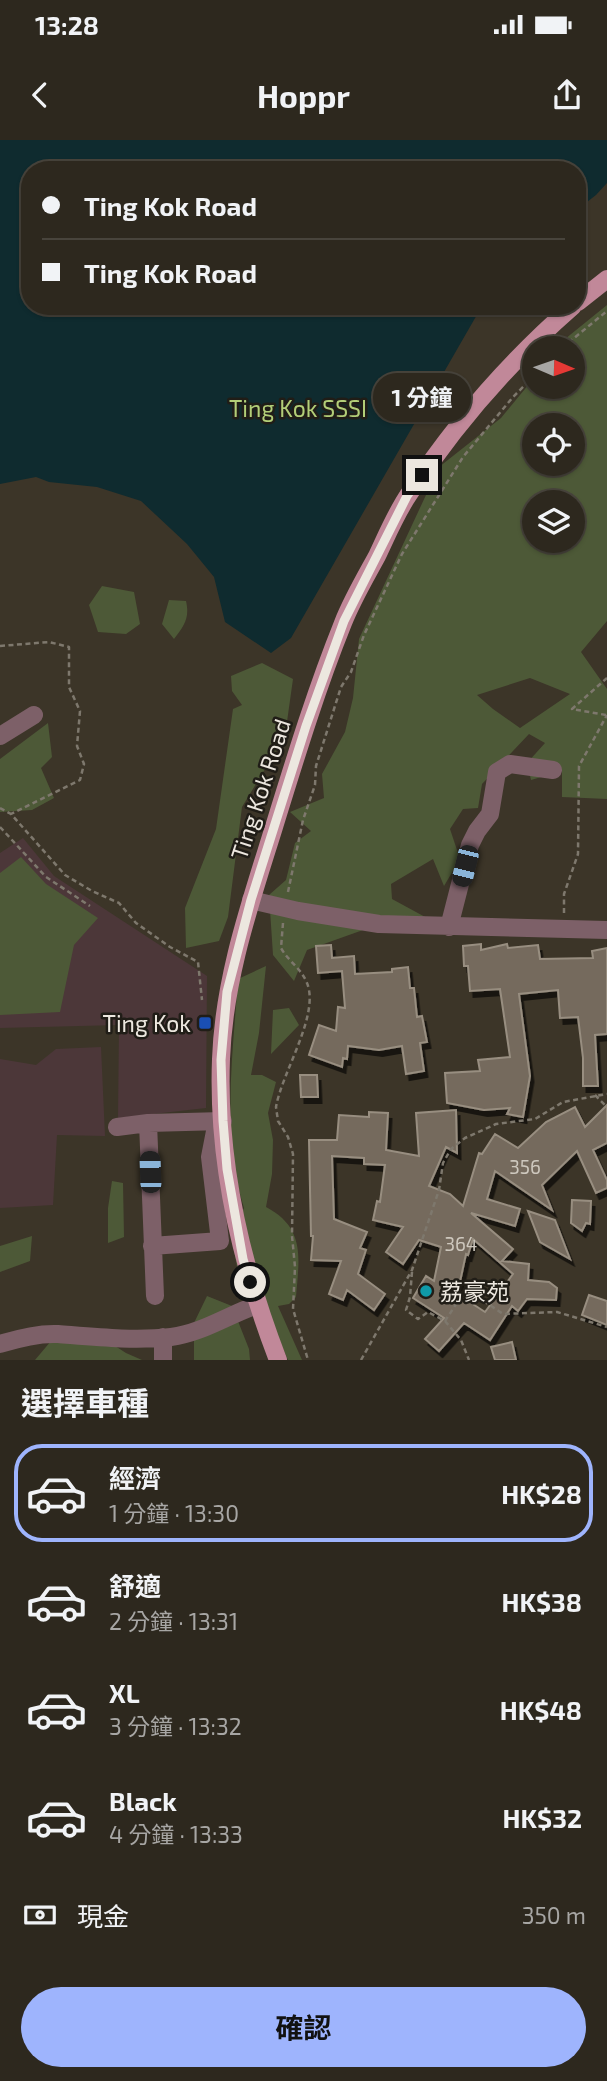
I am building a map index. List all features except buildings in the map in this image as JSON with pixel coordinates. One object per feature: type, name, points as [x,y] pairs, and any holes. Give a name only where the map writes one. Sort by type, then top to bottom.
[{"type":"main road","points":[[586,295],[607,278]]},
{"type":"main road","name":"Ting Kok Road","points":[[278,1360],[243,1259],[220,1121],[221,1060],[227,992],[251,900],[306,726],[344,621],[407,496],[468,412],[533,341],[563,315]]},
{"type":"street","points":[[0,736],[34,715]]},
{"type":"street","points":[[449,927],[470,845],[490,814],[497,772],[510,764],[553,770]]},
{"type":"street","points":[[251,900],[379,924],[607,930]]},
{"type":"street","points":[[117,1127],[148,1123],[220,1121],[210,1157],[220,1241],[152,1246]]},
{"type":"street","points":[[148,1123],[155,1296]]},
{"type":"street","points":[[0,1343],[31,1336],[59,1334],[72,1337],[163,1337],[200,1330],[257,1305]]},
{"type":"street","points":[[163,1337],[163,1360]]},
{"type":"path","points":[[577,336],[607,311]]},
{"type":"path","points":[[309,1360],[293,1309],[293,1154],[278,1121],[276,1107],[308,1015],[310,996],[304,976],[281,948],[285,908],[303,820],[315,785],[316,766],[341,687],[351,671],[364,635],[402,554],[463,457],[522,388]]},
{"type":"path","points":[[0,646],[49,642],[69,647],[69,687],[80,710],[77,746],[84,764],[80,780],[11,814]]},
{"type":"path","points":[[564,929],[564,894],[578,854],[579,766],[607,715],[572,709],[607,678]]},
{"type":"path","points":[[0,808],[11,814],[65,875],[119,903],[136,923],[170,947],[198,962],[202,1000]]},
{"type":"path","points":[[0,827],[46,877],[90,906]]},
{"type":"path","points":[[361,1360],[412,1270],[439,1190],[443,1163],[451,1149],[466,1138],[496,1124],[535,1119],[563,1102],[607,1094]]},
{"type":"path","points":[[595,1095],[607,1107]]},
{"type":"path","points":[[412,1270],[406,1310],[418,1320],[428,1311],[445,1321],[461,1340],[469,1360]]},
{"type":"path","points":[[445,1321],[466,1289],[503,1314],[557,1312],[607,1327]]},
{"type":"shaded area","points":[[23,838],[54,876],[207,976],[206,1108],[118,1118],[119,1025],[0,1028],[0,853]]},
{"type":"shaded area","points":[[101,1047],[105,1136],[57,1135],[53,1205],[0,1208],[0,1059],[36,1065],[56,1049]]},
{"type":"green space","points":[[607,305],[607,621],[581,652],[607,689],[607,799],[562,797],[562,771],[531,780],[527,763],[545,743],[529,734],[482,784],[478,808],[463,809],[450,829],[460,859],[444,886],[433,859],[391,884],[392,899],[427,918],[432,932],[363,930],[307,950],[294,981],[273,955],[269,895],[286,880],[295,843],[311,831],[290,812],[324,798],[322,774],[345,732],[353,698],[359,639],[439,467],[501,418],[522,393],[522,399],[585,399],[585,336],[569,336]],"holes":[[[530,678],[570,694],[520,728],[477,695]]]},
{"type":"green space","points":[[102,586],[134,592],[140,624],[126,634],[98,632],[89,605]]},
{"type":"green space","points":[[169,600],[186,601],[187,607],[185,622],[174,639],[162,624]]},
{"type":"green space","points":[[262,663],[293,679],[285,736],[242,807],[228,917],[219,941],[186,948],[185,908],[216,829],[233,709],[242,705],[232,691],[231,676]]},
{"type":"green space","points":[[48,723],[52,757],[41,768],[54,798],[32,810],[0,812],[0,759]]},
{"type":"green space","points":[[21,857],[46,884],[98,918],[74,945],[60,1012],[0,1015],[0,873]]},
{"type":"green space","points":[[266,966],[259,1033],[251,1075],[262,1075],[276,1082],[268,1113],[273,1140],[272,1174],[266,1207],[288,1225],[297,1246],[296,1297],[289,1304],[278,1306],[302,1360],[288,1360],[251,1266],[237,1267],[231,1233],[244,1208],[233,1152],[230,1094],[238,979]]},
{"type":"green space","points":[[289,1008],[299,1025],[271,1054],[273,1010]]},
{"type":"green space","points":[[112,1181],[123,1183],[124,1237],[108,1243],[108,1208]]},
{"type":"green space","points":[[32,1236],[30,1261],[0,1272],[0,1246]]},
{"type":"green space","points":[[207,1296],[232,1306],[249,1349],[250,1360],[194,1360],[194,1323]]},
{"type":"green space","points":[[87,1328],[142,1360],[35,1360],[51,1341]]},
{"type":"water","name":"Ting Kok SSSI","points":[[0,140],[607,140],[607,183],[586,203],[586,161],[21,161],[21,315],[477,315],[291,638],[271,653],[225,622],[214,577],[187,544],[141,501],[97,487],[49,482],[36,477],[0,484]]},
{"type":"place","name":"Ting Kok","points":[[205,1023]]},
{"type":"place","name":"荔豪苑","points":[[426,1291]]},
{"type":"route","points":[[250,1282],[243,1259],[227,1169],[223,1121],[221,1060],[227,992],[251,900],[306,726],[344,621],[407,496],[422,475]]}]
